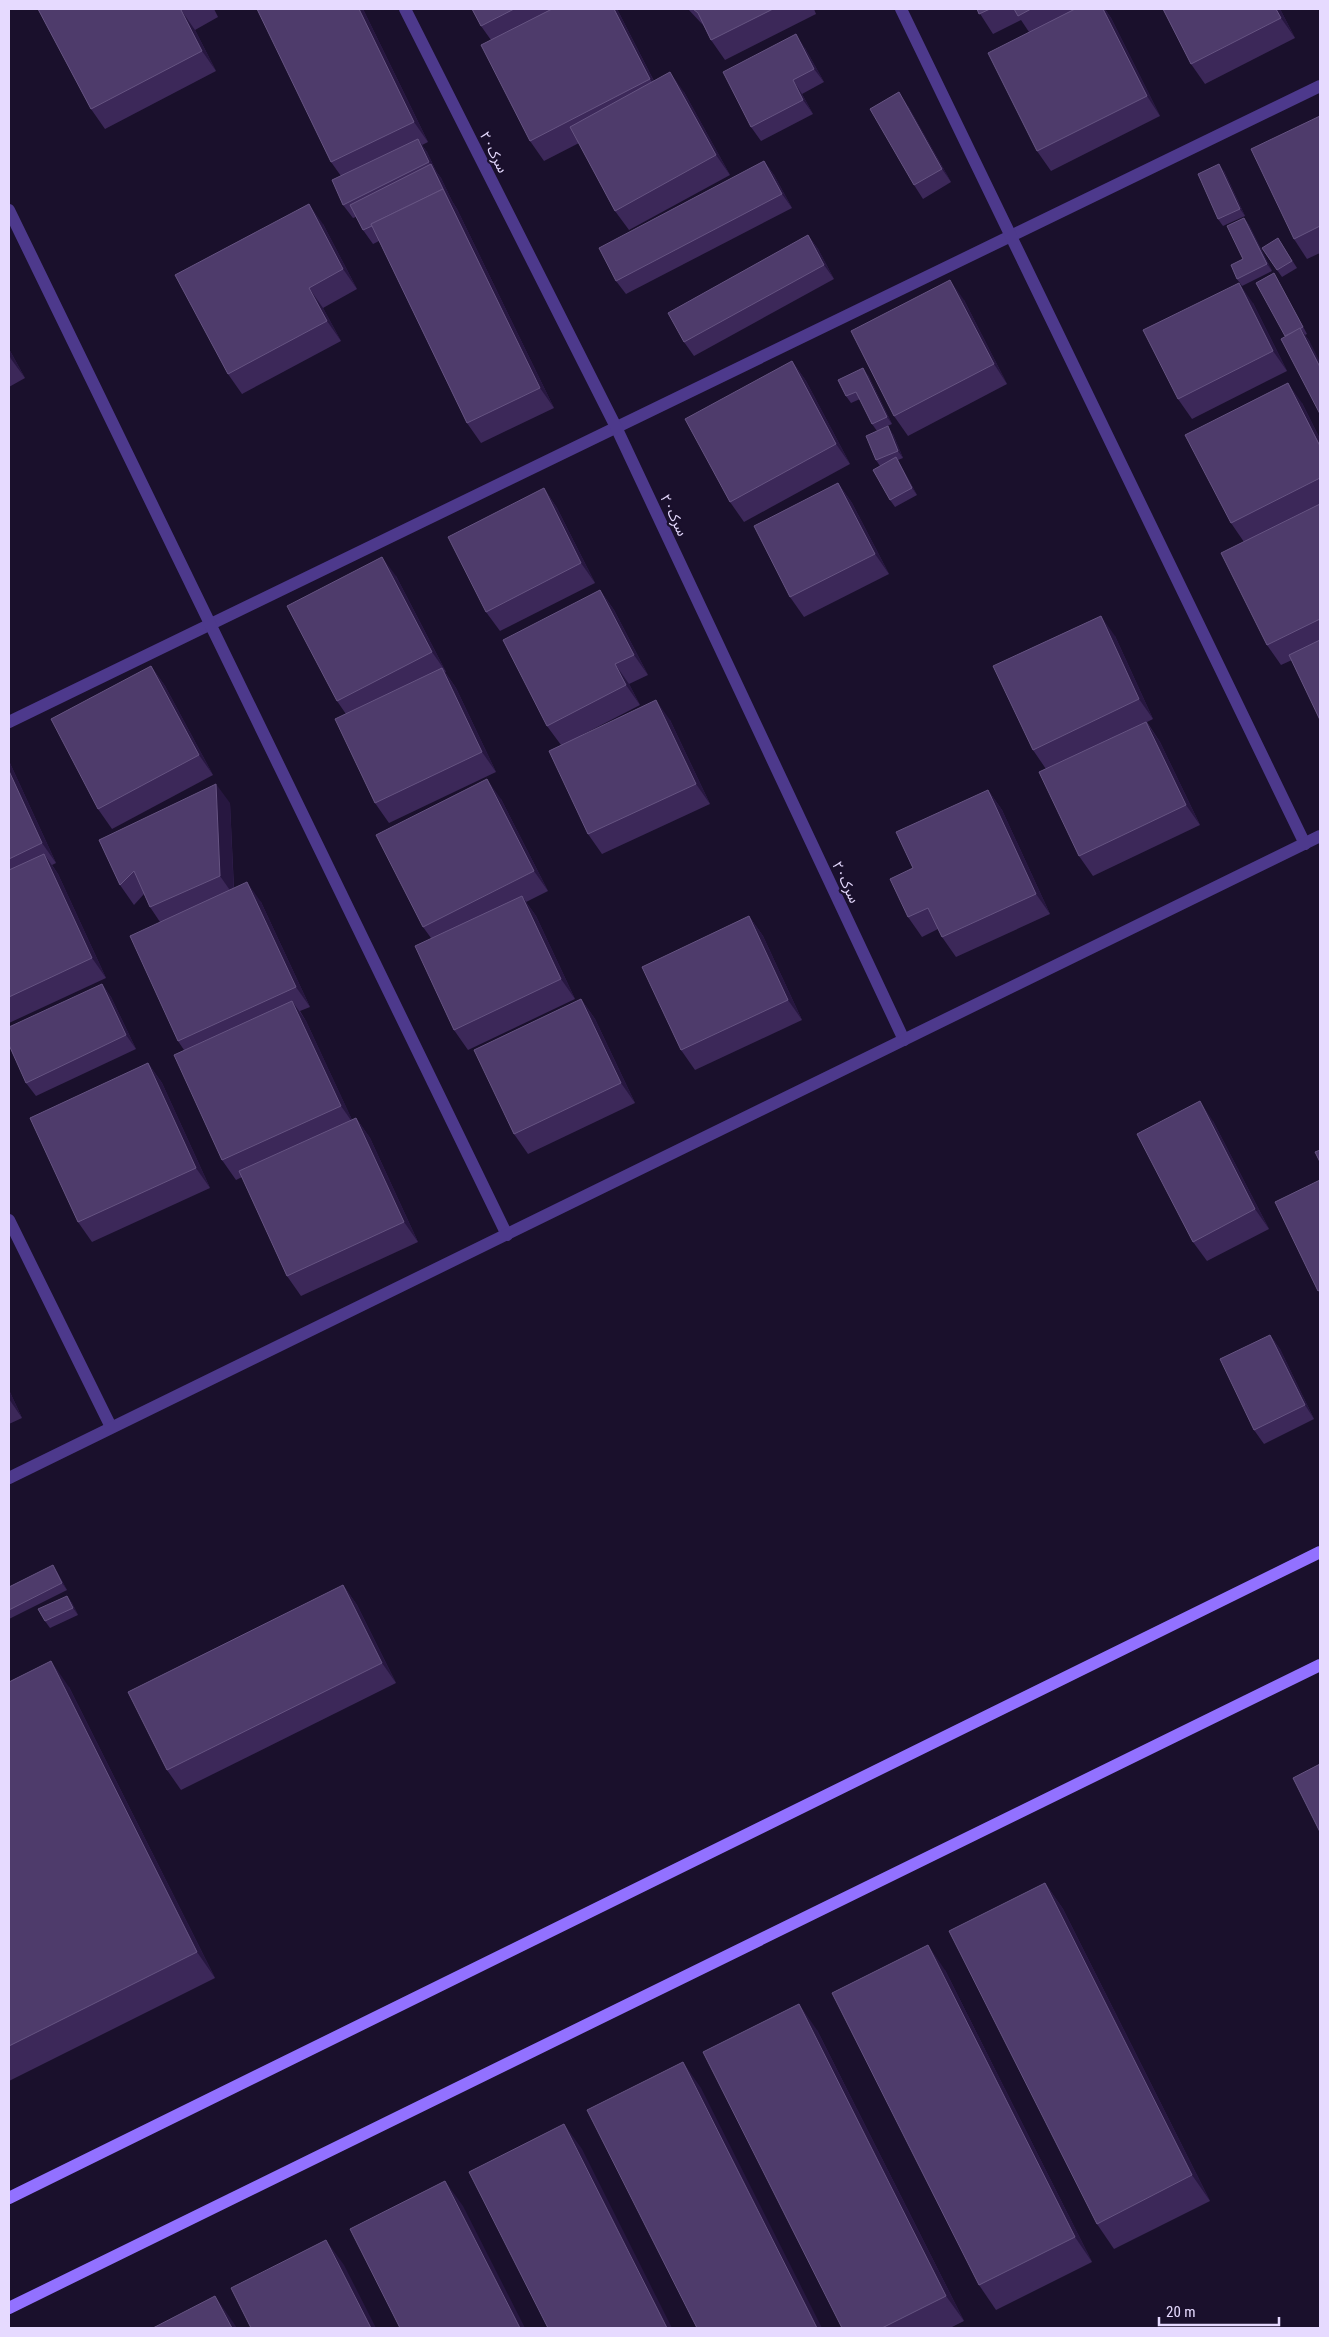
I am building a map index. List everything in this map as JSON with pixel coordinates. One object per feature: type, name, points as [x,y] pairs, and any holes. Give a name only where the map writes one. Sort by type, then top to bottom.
[{"type":"street","name":"سرک۲۰","points":[[405,9],[616,427],[904,1040]]},
{"type":"street","points":[[902,9],[1305,844]]},
{"type":"street","points":[[9,722],[1320,86]]},
{"type":"street","points":[[9,210],[507,1235]]},
{"type":"street","points":[[9,1478],[1320,836]]},
{"type":"street","points":[[9,1220],[111,1427]]},
{"type":"street","points":[[9,2198],[1320,1552]]},
{"type":"street","points":[[9,2308],[1320,1665]]},
{"type":"building","points":[[38,9],[183,9],[181,10],[202,51],[91,109]]},
{"type":"building","points":[[257,9],[359,9],[414,122],[331,162]]},
{"type":"building","points":[[472,9],[514,9],[481,26]]},
{"type":"building","points":[[552,9],[614,9],[650,79],[530,141],[481,45]]},
{"type":"building","points":[[693,9],[773,9],[711,40],[698,13]]},
{"type":"building","points":[[977,9],[990,9],[979,14]]},
{"type":"building","points":[[1014,9],[1031,9],[1018,16]]},
{"type":"building","points":[[1075,9],[1103,9],[1147,96],[1037,151],[988,53]]},
{"type":"building","points":[[1163,9],[1276,9],[1281,18],[1191,64]]},
{"type":"building","points":[[796,34],[814,69],[793,80],[803,100],[751,127],[723,72]]},
{"type":"building","points":[[670,72],[716,155],[615,211],[570,127]]},
{"type":"building","points":[[899,92],[942,169],[914,185],[870,109]]},
{"type":"building","points":[[1320,116],[1320,226],[1294,239],[1251,149]]},
{"type":"building","points":[[418,139],[429,162],[343,205],[332,180]]},
{"type":"building","points":[[764,161],[782,194],[616,281],[599,248]]},
{"type":"building","points":[[431,164],[443,189],[371,224],[372,226],[363,230],[350,205]]},
{"type":"building","points":[[1219,164],[1240,209],[1218,219],[1198,174]]},
{"type":"building","points":[[443,189],[540,388],[467,423],[371,224]]},
{"type":"building","points":[[309,204],[343,269],[309,288],[327,321],[228,374],[175,275]]},
{"type":"building","points":[[1244,218],[1267,264],[1237,279],[1231,265],[1243,259],[1227,226]]},
{"type":"building","points":[[808,235],[824,265],[684,342],[668,313]]},
{"type":"building","points":[[1278,238],[1292,261],[1277,270],[1262,248]]},
{"type":"building","points":[[1274,273],[1303,327],[1285,336],[1256,283]]},
{"type":"building","points":[[950,280],[994,364],[894,416],[851,331]]},
{"type":"building","points":[[1239,283],[1273,351],[1178,399],[1143,330]]},
{"type":"building","points":[[1300,328],[1320,367],[1320,414],[1281,339]]},
{"type":"building","points":[[792,361],[836,444],[730,502],[685,419]]},
{"type":"building","points":[[863,368],[887,417],[872,424],[856,392],[846,396],[838,380]]},
{"type":"building","points":[[1288,383],[1320,446],[1320,478],[1231,523],[1185,435]]},
{"type":"building","points":[[888,426],[898,451],[876,460],[866,436]]},
{"type":"building","points":[[896,457],[912,488],[890,500],[873,470]]},
{"type":"building","points":[[838,483],[875,554],[790,597],[754,526]]},
{"type":"building","points":[[544,488],[581,563],[486,612],[448,537]]},
{"type":"building","points":[[1320,504],[1320,619],[1267,645],[1221,553]]},
{"type":"building","points":[[382,557],[432,652],[337,701],[287,606]]},
{"type":"building","points":[[600,590],[634,655],[615,664],[626,685],[547,726],[503,640]]},
{"type":"building","points":[[1101,616],[1139,699],[1033,750],[993,666]]},
{"type":"building","points":[[1320,640],[1320,720],[1289,655]]},
{"type":"building","points":[[151,666],[199,755],[98,809],[51,719]]},
{"type":"building","points":[[442,668],[482,752],[375,803],[335,719]]},
{"type":"building","points":[[656,700],[696,784],[588,834],[549,751]]},
{"type":"building","points":[[1146,722],[1186,805],[1079,856],[1039,772]]},
{"type":"building","points":[[9,771],[42,843],[9,859]]},
{"type":"building","points":[[487,779],[534,871],[423,927],[376,835]]},
{"type":"building","points":[[216,784],[220,876],[150,907],[134,871],[120,885],[99,840]]},
{"type":"building","points":[[988,790],[1036,894],[942,937],[928,908],[908,917],[890,879],[913,868],[896,832]]},
{"type":"building","points":[[44,854],[92,958],[9,997],[9,870]]},
{"type":"building","points":[[247,882],[296,987],[178,1041],[130,936]]},
{"type":"building","points":[[522,896],[561,979],[454,1030],[415,946]]},
{"type":"building","points":[[749,916],[788,1000],[681,1050],[642,967]]},
{"type":"building","points":[[102,984],[126,1035],[26,1083],[9,1045],[9,1027]]},
{"type":"building","points":[[581,999],[621,1083],[514,1134],[474,1050]]},
{"type":"building","points":[[292,1001],[341,1106],[222,1160],[174,1055]]},
{"type":"building","points":[[148,1063],[196,1168],[78,1222],[30,1118]]},
{"type":"building","points":[[1200,1101],[1255,1209],[1193,1242],[1137,1134]]},
{"type":"building","points":[[356,1118],[404,1222],[287,1276],[239,1171]]},
{"type":"building","points":[[1320,1150],[1320,1162],[1315,1152]]},
{"type":"building","points":[[1320,1180],[1320,1290],[1318,1291],[1275,1202]]},
{"type":"building","points":[[1270,1335],[1305,1405],[1254,1430],[1220,1359]]},
{"type":"building","points":[[53,1565],[62,1583],[9,1610],[9,1587]]},
{"type":"building","points":[[343,1585],[382,1663],[167,1770],[128,1692]]},
{"type":"building","points":[[67,1596],[73,1608],[45,1621],[38,1609]]},
{"type":"building","points":[[51,1661],[197,1952],[9,2046],[9,1682]]},
{"type":"building","points":[[1320,1764],[1320,1832],[1293,1778]]},
{"type":"building","points":[[1045,1883],[1192,2175],[1097,2224],[949,1931]]},
{"type":"building","points":[[928,1945],[1075,2237],[979,2285],[832,1993]]},
{"type":"building","points":[[799,2004],[946,2296],[882,2328],[842,2328],[703,2052]]},
{"type":"building","points":[[683,2062],[817,2328],[697,2328],[587,2110]]},
{"type":"building","points":[[564,2124],[667,2328],[548,2328],[469,2172]]},
{"type":"building","points":[[445,2181],[520,2328],[400,2328],[350,2229]]},
{"type":"building","points":[[326,2240],[371,2328],[251,2328],[231,2288]]},
{"type":"building","points":[[215,2296],[232,2328],[153,2328]]}]
